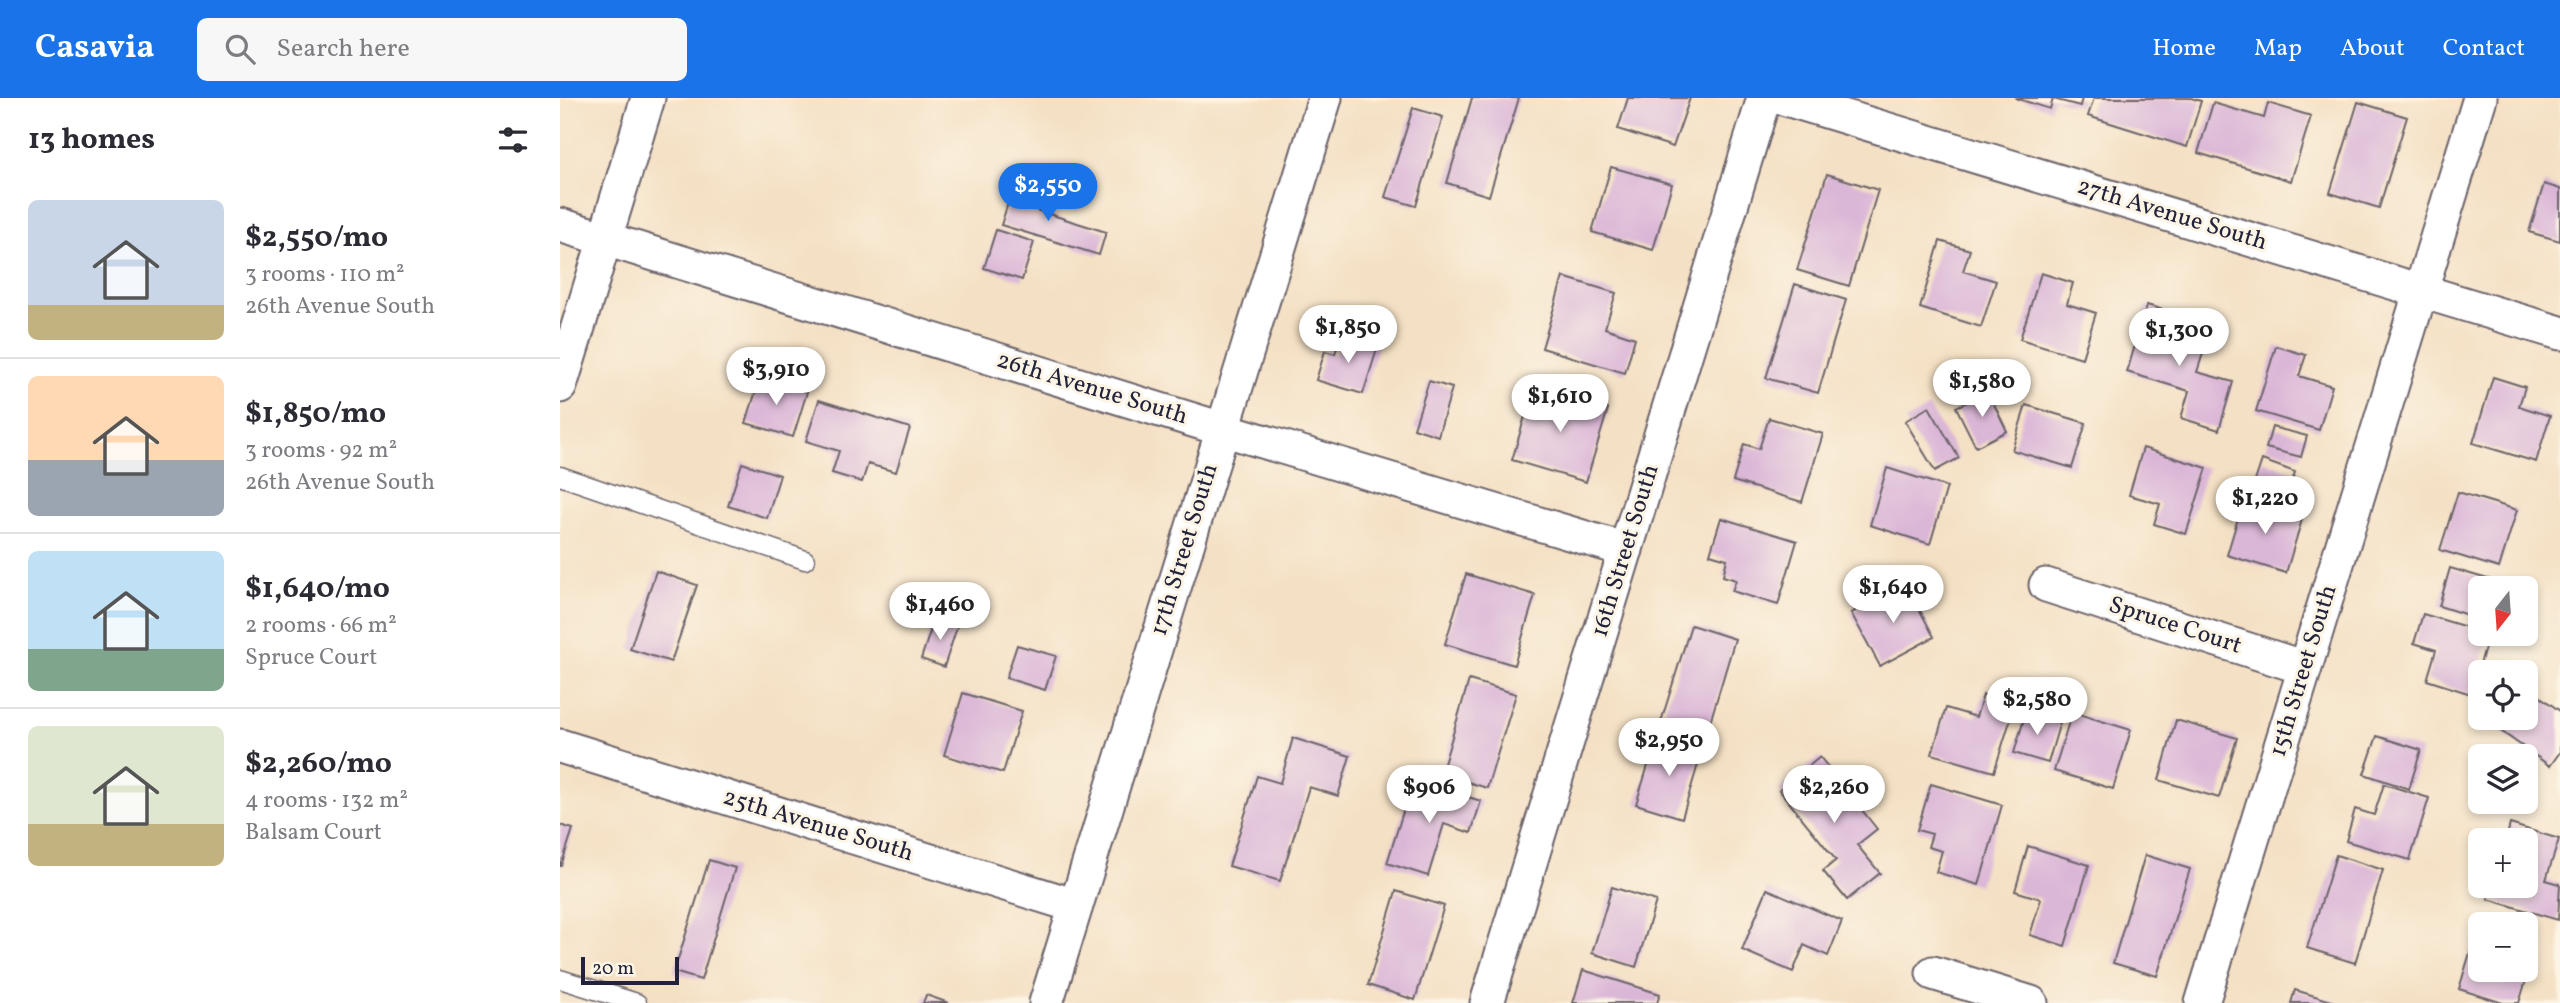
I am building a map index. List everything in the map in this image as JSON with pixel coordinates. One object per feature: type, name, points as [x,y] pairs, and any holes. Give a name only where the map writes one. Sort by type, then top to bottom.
[{"type":"street","points":[[560,386],[648,98]]},
{"type":"street","name":"17th Street South","points":[[1046,1003],[1325,98]]},
{"type":"street","name":"16th Street South","points":[[1487,1003],[1764,98]]},
{"type":"street","name":"27th Avenue South","points":[[1783,98],[2560,333]]},
{"type":"street","name":"15th Street South","points":[[2202,1003],[2480,98]]},
{"type":"street","name":"26th Avenue South","points":[[560,225],[1626,550]]},
{"type":"street","name":"Spruce Court","points":[[2046,585],[2305,667]]},
{"type":"street","name":"25th Avenue South","points":[[560,746],[1076,906]]},
{"type":"street","points":[[1933,973],[2031,1003]]},
{"type":"lane","points":[[560,476],[805,561]]},
{"type":"lane","points":[[560,979],[637,1003]]},
{"type":"building","points":[[1472,98],[1519,98],[1489,196],[1447,183]]},
{"type":"building","points":[[1628,98],[1690,98],[1673,147],[1618,129]]},
{"type":"building","points":[[2015,98],[2082,98],[2080,106],[2053,99],[2050,109]]},
{"type":"building","points":[[2094,98],[2191,98],[2201,101],[2187,147],[2088,116]]},
{"type":"building","points":[[2358,102],[2407,117],[2379,208],[2330,193]]},
{"type":"building","points":[[2213,103],[2264,118],[2268,103],[2311,116],[2291,181],[2198,153]]},
{"type":"building","points":[[1413,108],[1443,117],[1416,206],[1385,197]]},
{"type":"building","points":[[1611,167],[1672,184],[1653,250],[1592,232]]},
{"type":"building","points":[[1827,174],[1878,190],[1849,286],[1797,270]]},
{"type":"building","points":[[1015,181],[1036,188],[1030,208],[1106,232],[1099,255],[1001,225]]},
{"type":"building","points":[[2544,184],[2560,189],[2560,241],[2529,232]]},
{"type":"building","points":[[996,230],[1034,242],[1022,280],[984,268]]},
{"type":"building","points":[[1940,241],[1970,250],[1963,271],[1996,281],[1981,327],[1920,308]]},
{"type":"building","points":[[2041,273],[2073,283],[2067,304],[2096,313],[2082,358],[2020,339]]},
{"type":"building","points":[[1563,277],[1616,293],[1605,328],[1635,338],[1625,373],[1542,348]]},
{"type":"building","points":[[1795,284],[1846,300],[1818,393],[1766,378]]},
{"type":"building","points":[[2147,305],[2179,315],[2173,335],[2206,344],[2197,372],[2233,382],[2219,430],[2181,418],[2189,391],[2127,372]]},
{"type":"building","points":[[1341,334],[1378,346],[1363,394],[1316,380],[1325,351],[1335,354]]},
{"type":"building","points":[[2276,346],[2306,355],[2299,376],[2332,386],[2319,430],[2256,411]]},
{"type":"building","points":[[2493,377],[2525,387],[2519,406],[2550,416],[2536,462],[2473,443]]},
{"type":"building","points":[[760,378],[807,392],[793,437],[746,423]]},
{"type":"building","points":[[1429,381],[1452,388],[1438,436],[1414,428]]},
{"type":"building","points":[[1534,386],[1608,409],[1586,482],[1512,460]]},
{"type":"building","points":[[1988,392],[2007,431],[1976,447],[1956,407]]},
{"type":"building","points":[[819,400],[910,428],[896,472],[868,464],[862,482],[832,473],[839,451],[806,441]]},
{"type":"building","points":[[2026,405],[2086,423],[2072,468],[2012,450]]},
{"type":"building","points":[[1929,407],[1959,458],[1935,471],[1905,421]]},
{"type":"building","points":[[1769,418],[1823,434],[1802,502],[1733,481],[1744,444],[1759,449]]},
{"type":"building","points":[[2272,427],[2307,436],[2301,457],[2266,448]]},
{"type":"building","points":[[2143,448],[2207,468],[2186,534],[2154,524],[2160,504],[2129,495]]},
{"type":"building","points":[[2262,460],[2295,472],[2288,495],[2254,484]]},
{"type":"building","points":[[742,463],[780,475],[767,518],[728,506]]},
{"type":"building","points":[[1887,468],[1947,487],[1930,544],[1870,525]]},
{"type":"building","points":[[2458,492],[2517,510],[2499,568],[2440,550]]},
{"type":"building","points":[[2244,498],[2303,516],[2286,573],[2227,555]]},
{"type":"building","points":[[1721,518],[1797,541],[1778,605],[1732,591],[1736,580],[1723,576],[1727,559],[1710,554]]},
{"type":"building","points":[[2450,568],[2477,576],[2468,576],[2468,615],[2439,606]]},
{"type":"building","points":[[656,571],[697,585],[671,662],[630,649]]},
{"type":"building","points":[[1466,574],[1535,595],[1514,665],[1445,644]]},
{"type":"building","points":[[1906,584],[1934,637],[1880,666],[1851,613]]},
{"type":"building","points":[[2423,614],[2468,627],[2468,646],[2485,646],[2481,660],[2468,660],[2468,693],[2427,680],[2436,650],[2414,643]]},
{"type":"building","points":[[935,617],[958,624],[944,667],[921,659]]},
{"type":"building","points":[[1691,625],[1735,639],[1705,739],[1660,725]]},
{"type":"building","points":[[1017,645],[1056,656],[1045,690],[1006,678]]},
{"type":"building","points":[[1469,680],[1516,694],[1487,788],[1441,774]]},
{"type":"building","points":[[963,693],[1022,711],[1003,773],[944,755]]},
{"type":"building","points":[[1983,695],[2015,705],[1994,772],[1932,754],[1946,708],[1976,717]]},
{"type":"building","points":[[2538,695],[2560,711],[2560,752],[2550,766],[2538,757],[2538,744],[2519,744],[2499,730],[2538,730]]},
{"type":"building","points":[[2026,712],[2060,722],[2048,763],[2014,753]]},
{"type":"building","points":[[2072,712],[2131,730],[2113,789],[2054,771]]},
{"type":"building","points":[[2176,720],[2237,738],[2219,798],[2159,780]]},
{"type":"building","points":[[2377,736],[2421,750],[2409,789],[2364,774]]},
{"type":"building","points":[[1657,737],[1702,751],[1682,818],[1636,804]]},
{"type":"building","points":[[1293,738],[1350,756],[1338,796],[1309,787],[1280,881],[1229,866],[1257,776],[1280,783]]},
{"type":"building","points":[[1820,757],[1877,829],[1857,845],[1880,873],[1847,900],[1823,871],[1836,860],[1779,790]]},
{"type":"building","points":[[1413,780],[1481,801],[1471,833],[1444,824],[1428,876],[1387,863]]},
{"type":"building","points":[[1931,784],[2002,805],[1979,885],[1936,872],[1942,851],[1928,847],[1932,834],[1917,830]]},
{"type":"building","points":[[2384,784],[2429,798],[2410,860],[2346,841],[2355,809],[2374,815]]},
{"type":"building","points":[[560,825],[573,829],[561,866],[560,866]]},
{"type":"building","points":[[2538,833],[2559,839],[2546,880],[2560,884],[2558,920],[2488,899],[2538,898]]},
{"type":"building","points":[[2028,846],[2089,865],[2065,946],[2030,935],[2041,899],[2015,891]]},
{"type":"building","points":[[2145,855],[2190,869],[2157,976],[2113,963]]},
{"type":"building","points":[[2336,855],[2383,870],[2355,963],[2307,948]]},
{"type":"building","points":[[709,860],[735,868],[701,980],[674,972]]},
{"type":"building","points":[[1612,887],[1656,901],[1636,967],[1592,953]]},
{"type":"building","points":[[1767,889],[1842,921],[1828,956],[1804,945],[1793,972],[1742,950]]},
{"type":"building","points":[[1396,891],[1444,906],[1415,1000],[1368,985]]},
{"type":"building","points":[[2468,959],[2468,982],[2526,982],[2519,1003],[2503,1003],[2459,989]]},
{"type":"building","points":[[1583,970],[1660,994],[1657,1003],[1573,1003]]},
{"type":"building","points":[[2295,990],[2335,1002],[2335,1003],[2291,1003]]},
{"type":"building","points":[[926,995],[949,1003],[923,1003]]}]
